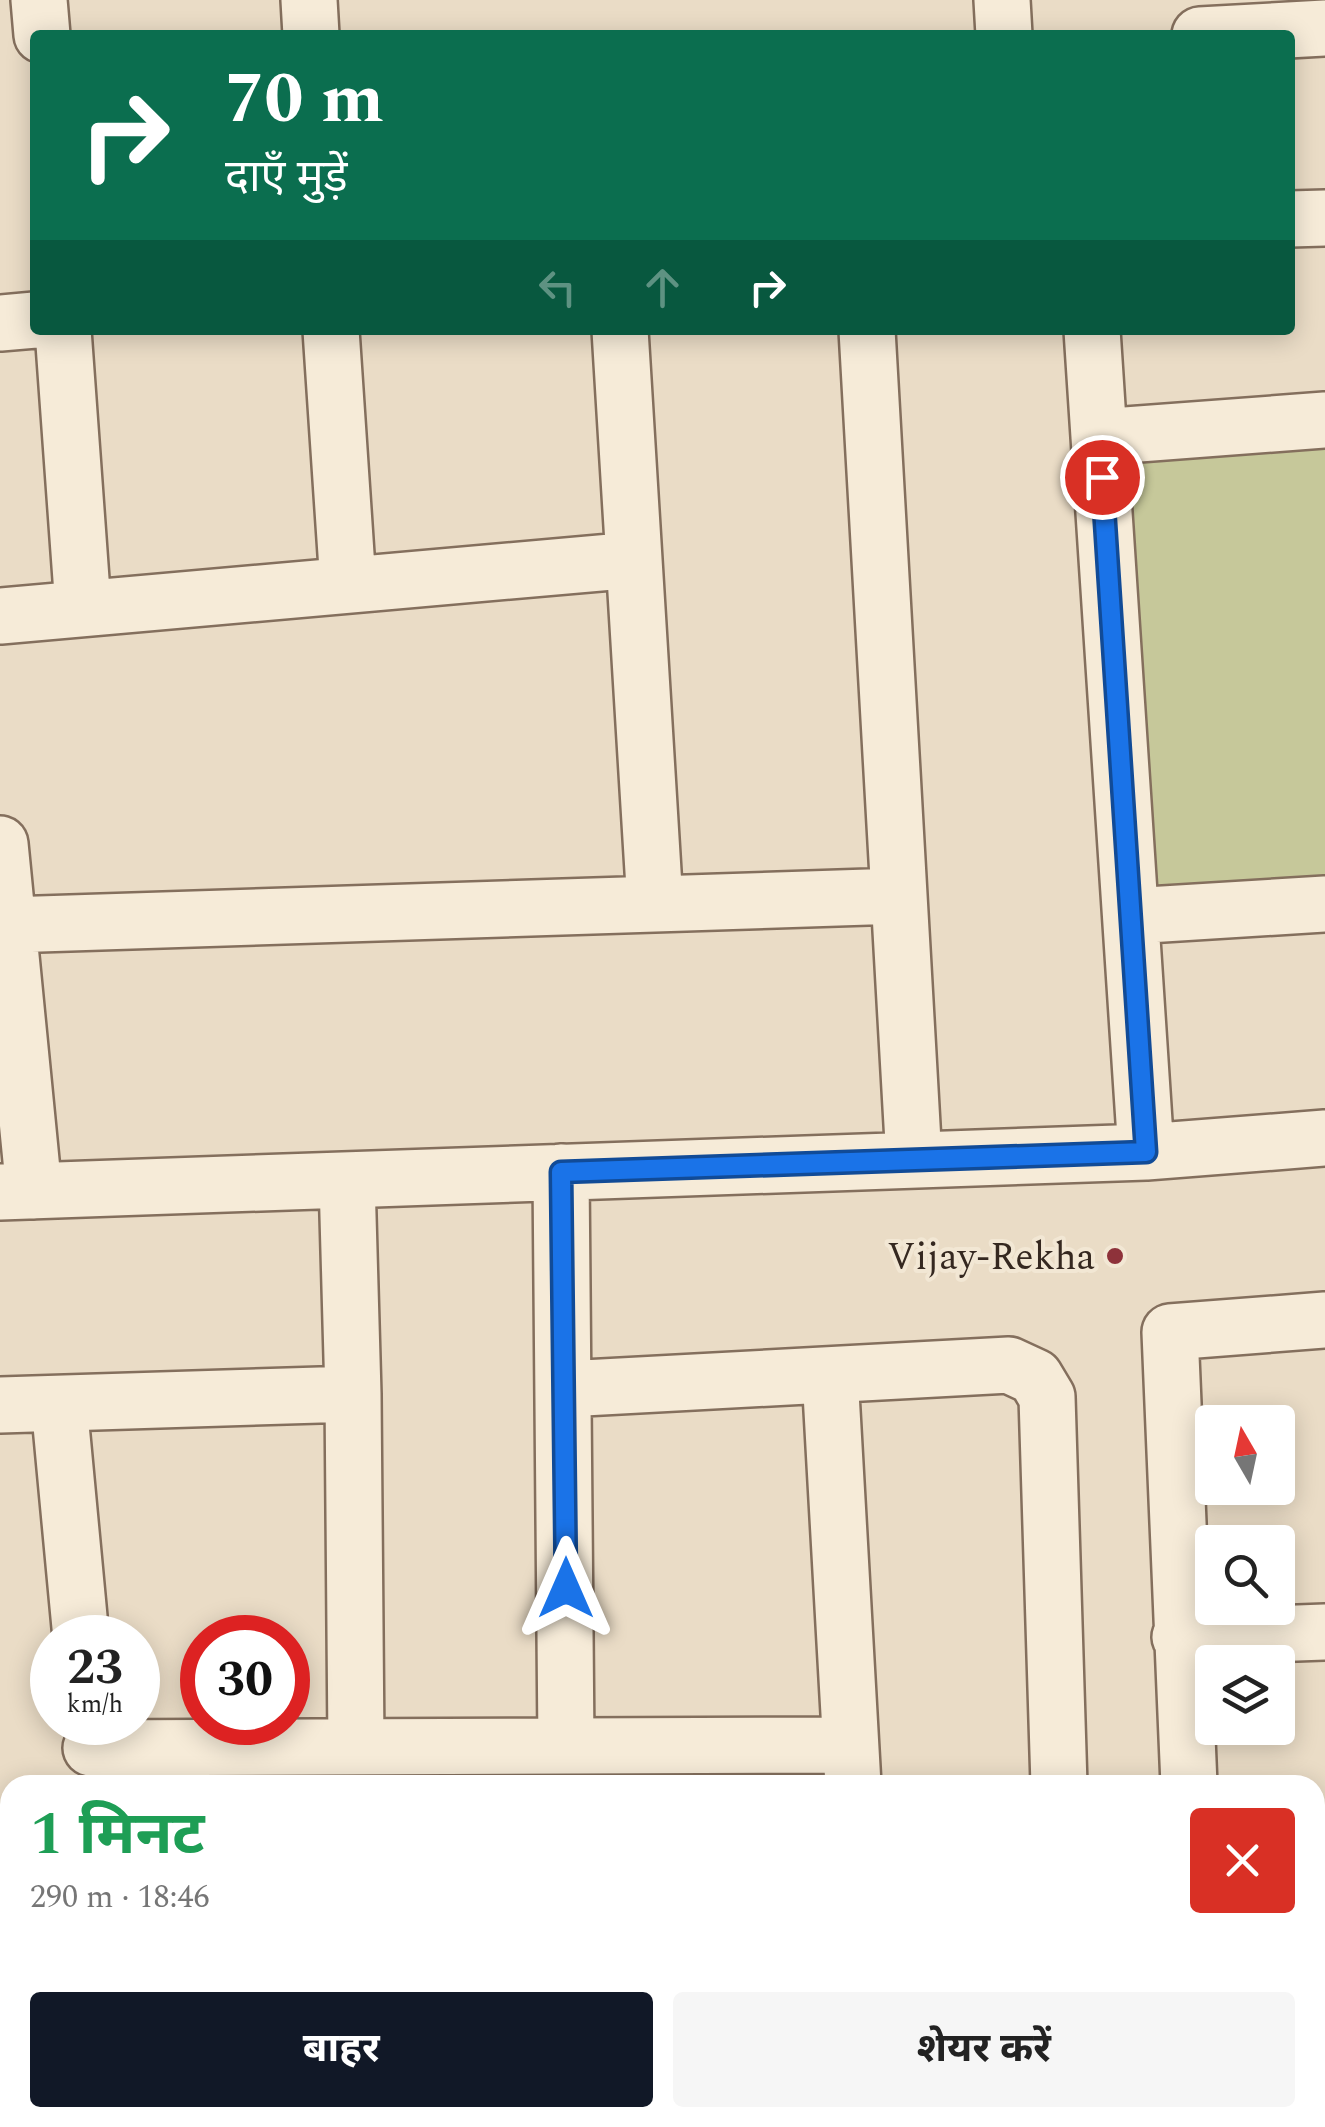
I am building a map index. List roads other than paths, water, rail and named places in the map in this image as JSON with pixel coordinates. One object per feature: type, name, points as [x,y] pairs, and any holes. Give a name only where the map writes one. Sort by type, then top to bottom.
[{"type":"street","points":[[39,0],[42,30]]},
{"type":"street","points":[[309,0],[311,30]]},
{"type":"street","points":[[1002,0],[1004,30]]},
{"type":"street","points":[[1178,0],[1180,30]]},
{"type":"street","points":[[1289,30],[1325,28]]},
{"type":"street","points":[[1295,219],[1325,218]]},
{"type":"street","points":[[0,322],[30,320]]},
{"type":"street","points":[[64,335],[84,608]]},
{"type":"street","points":[[331,335],[348,584]]},
{"type":"street","points":[[620,335],[654,904]]},
{"type":"street","points":[[866,335],[914,1160]]},
{"type":"street","points":[[1092,335],[1146,1152]]},
{"type":"street","points":[[1099,437],[1325,420]]},
{"type":"street","points":[[0,616],[634,560]]},
{"type":"street","points":[[0,844],[8,926],[17,1192],[1146,1152],[1325,1138]]},
{"type":"street","points":[[8,926],[899,896]]},
{"type":"street","points":[[1131,916],[1325,904]]},
{"type":"street","points":[[561,1172],[566,1746]]},
{"type":"street","points":[[348,1180],[356,1746]]},
{"type":"street","points":[[1188,1775],[1170,1332],[1325,1320]]},
{"type":"street","points":[[565,1389],[1008,1365],[1035,1377],[1048,1397],[1059,1775]]},
{"type":"street","points":[[92,1752],[566,1746],[852,1765],[830,1375]]},
{"type":"street","points":[[0,1405],[354,1394]]},
{"type":"street","points":[[59,1404],[79,1615]]},
{"type":"street","points":[[1180,1637],[1325,1632]]},
{"type":"place","name":"Vijay-Rekha","points":[[1115,1256]]}]
